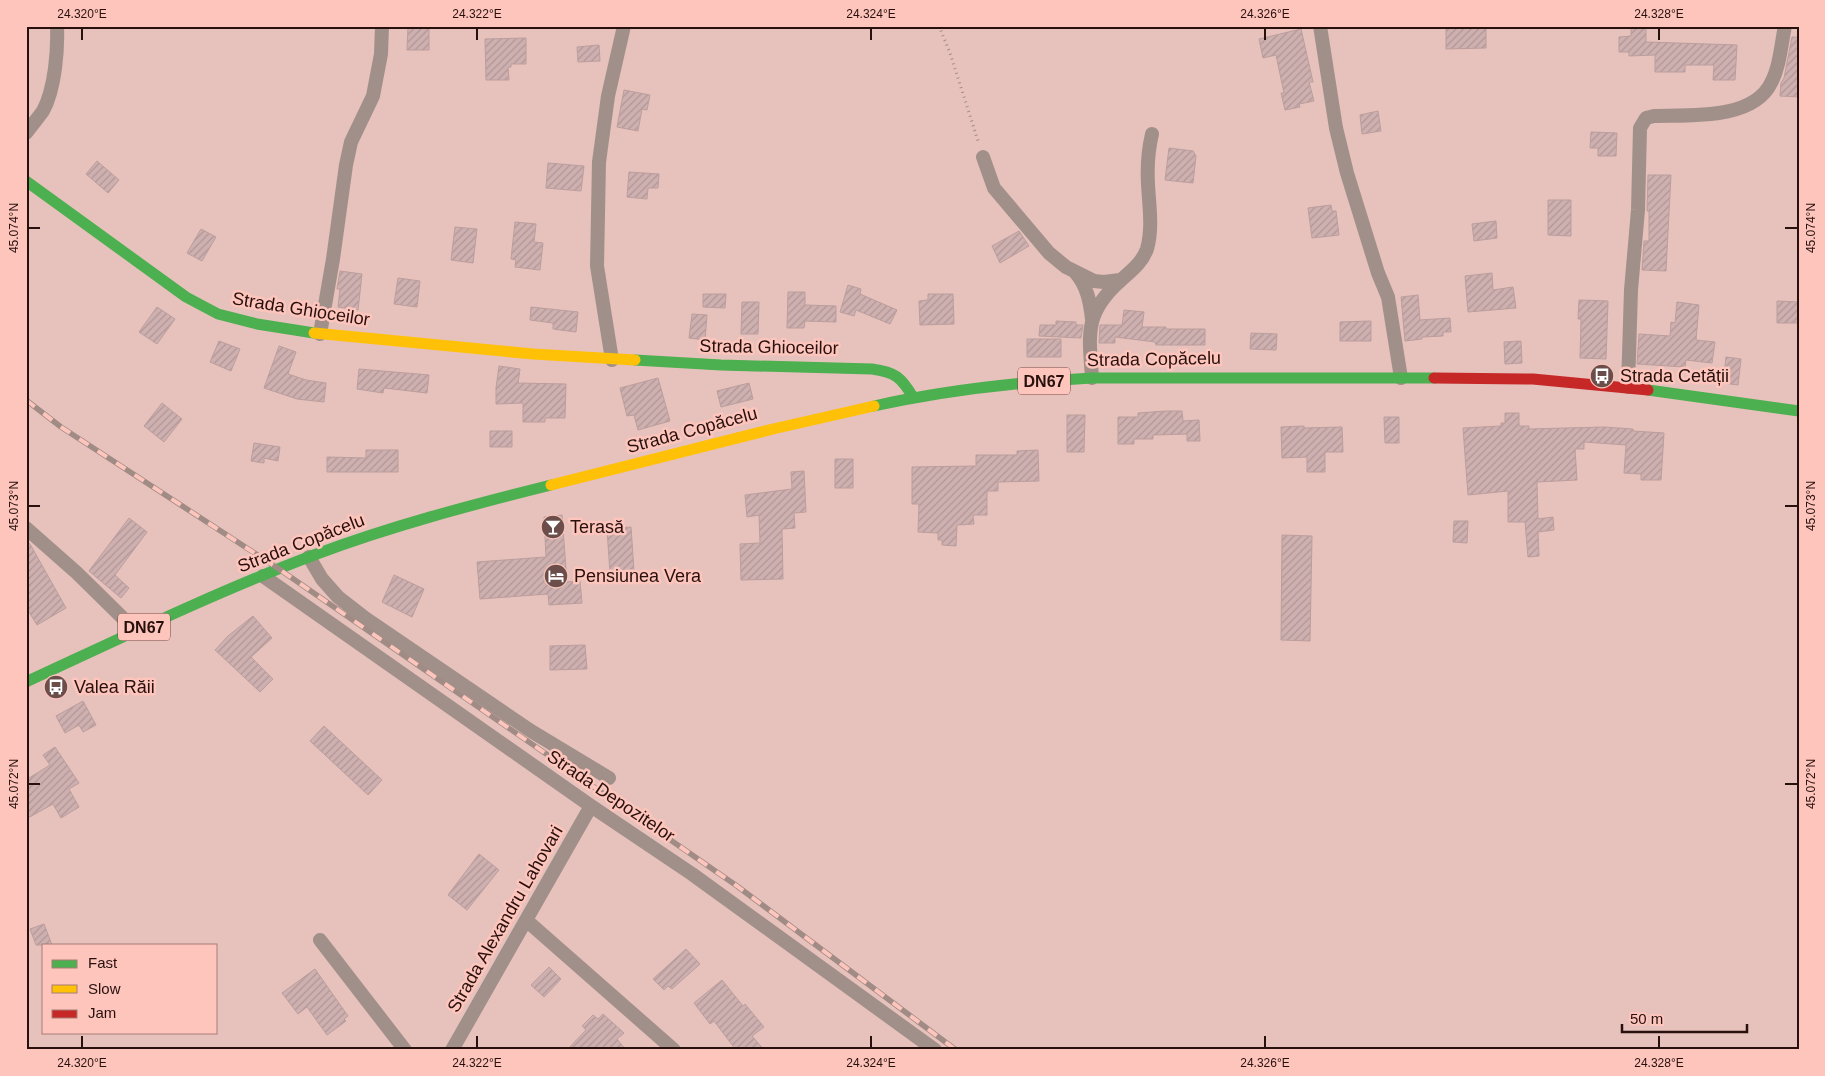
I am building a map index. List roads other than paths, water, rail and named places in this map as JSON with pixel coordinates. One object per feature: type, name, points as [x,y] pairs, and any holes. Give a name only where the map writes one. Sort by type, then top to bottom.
[{"type":"main road","name":"Strada Ghioceilor","points":[[26,181],[186,297],[218,314],[257,324],[320,334],[612,360],[872,369],[889,371],[899,377],[913,397]]},
{"type":"main road","name":"Strada Copăcelu","points":[[26,682],[136,631],[263,576],[309,557],[390,529],[762,431],[913,397],[996,385],[1092,378],[1538,379],[1628,387],[1799,411]]},
{"type":"street","points":[[26,133],[43,110],[49,93],[54,74],[57,26]]},
{"type":"street","points":[[320,334],[346,165],[352,142],[373,96],[381,54],[382,26]]},
{"type":"street","points":[[612,360],[597,266],[599,162],[608,96],[624,26]]},
{"type":"street","points":[[1320,26],[1336,128],[1347,172],[1378,274],[1388,297],[1400,378]]},
{"type":"street","points":[[1628,387],[1631,290],[1638,210],[1640,128],[1646,118],[1654,116],[1702,115],[1733,110],[1745,107],[1760,98],[1770,85],[1776,70],[1785,26]]},
{"type":"street","points":[[1092,378],[1089,339],[1092,320],[1097,308],[1108,292],[1142,260],[1147,249],[1150,234],[1148,166],[1152,134]]},
{"type":"street","points":[[983,157],[989,176],[1000,196],[1048,253],[1075,272],[1094,281],[1120,280]]},
{"type":"street","points":[[1075,272],[1086,288],[1090,301],[1092,320]]},
{"type":"street","points":[[26,528],[77,573],[136,631]]},
{"type":"street","points":[[309,557],[322,579],[338,597],[365,618],[531,731],[609,778]]},
{"type":"street","name":"Strada Depozitelor","points":[[263,576],[591,806],[692,874],[935,1050]]},
{"type":"street","name":"Strada Alexandru Lahovari","points":[[452,1050],[591,806]]},
{"type":"street","points":[[526,920],[674,1050]]},
{"type":"street","points":[[320,940],[405,1050]]},
{"type":"railway","points":[[26,400],[61,427],[279,569],[737,886],[956,1050]]},
{"type":"place","name":"Strada Cetății","points":[[1602,376]]},
{"type":"place","name":"Terasă","points":[[553,527]]},
{"type":"place","name":"Pensiunea Vera","points":[[556,576]]},
{"type":"place","name":"Valea Răii","points":[[56,687]]}]
